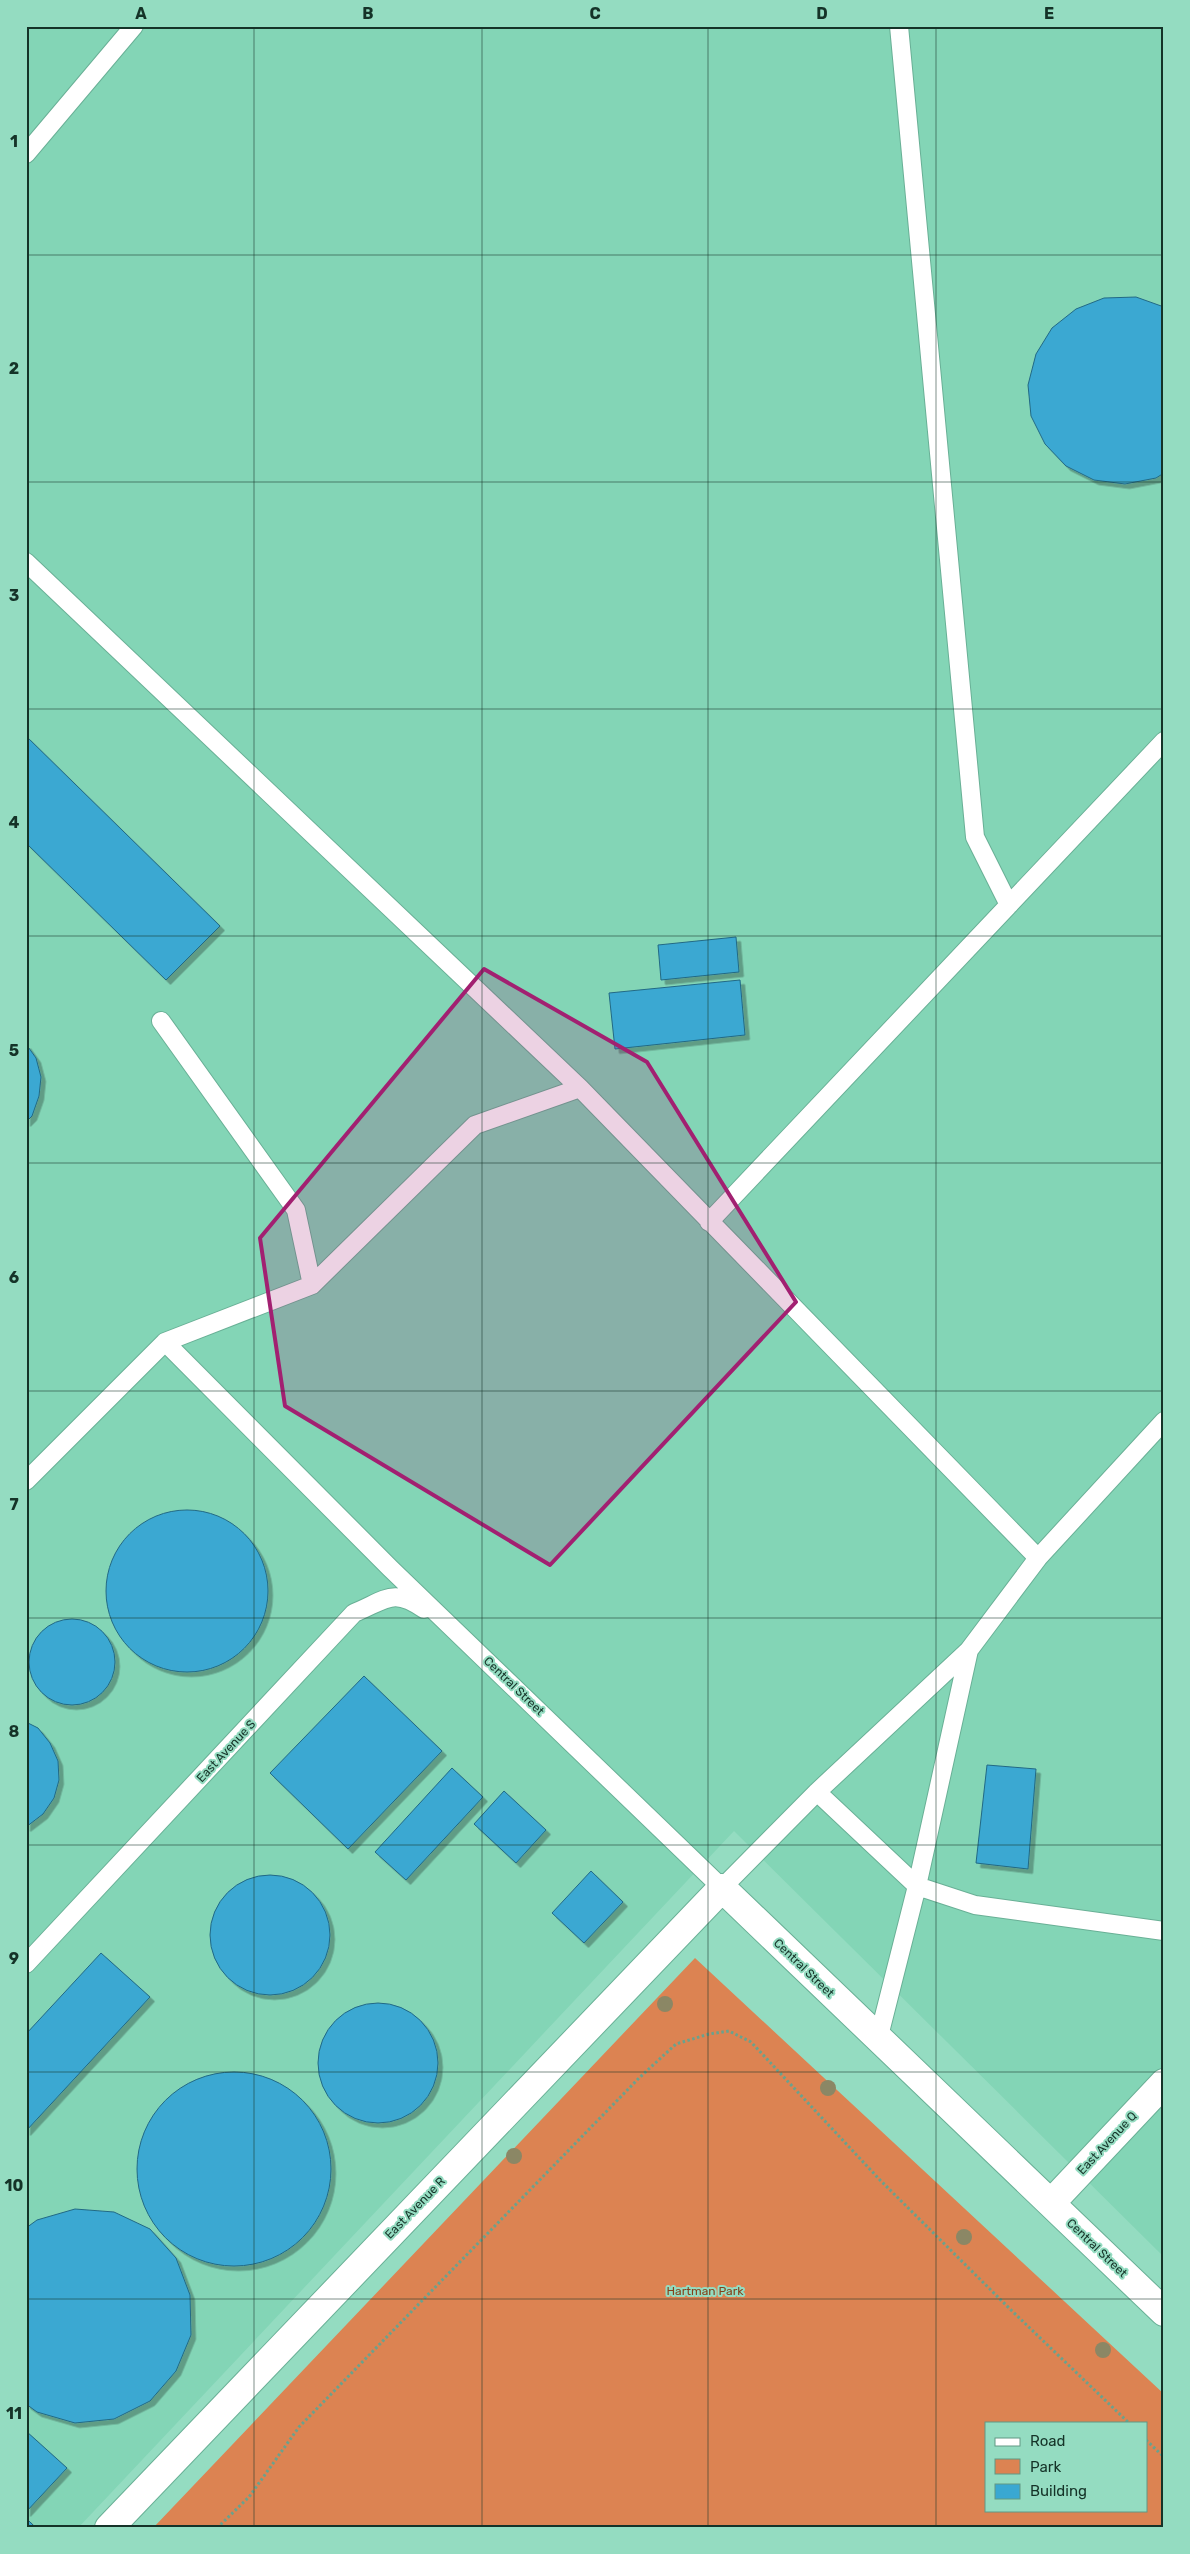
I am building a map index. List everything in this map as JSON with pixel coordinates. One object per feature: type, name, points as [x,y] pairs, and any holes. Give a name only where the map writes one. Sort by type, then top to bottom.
[{"type":"street","name":"Central Street","points":[[722,1888],[878,2040],[1164,2312]]},
{"type":"street","name":"East Avenue R","points":[[109,2528],[722,1888]]},
{"type":"street","name":"East Avenue Q","points":[[1051,2203],[1164,2083]]},
{"type":"lane","points":[[26,154],[134,26]]},
{"type":"lane","points":[[899,26],[975,837],[1009,905]]},
{"type":"lane","points":[[26,562],[580,1088],[1038,1558]]},
{"type":"lane","points":[[709,1222],[1164,741]]},
{"type":"lane","points":[[161,1021],[296,1210],[312,1285]]},
{"type":"lane","points":[[26,1480],[165,1342],[312,1285],[475,1125],[580,1088]]},
{"type":"lane","name":"Central Street","points":[[165,1342],[383,1561],[448,1621],[722,1888]]},
{"type":"lane","points":[[722,1888],[817,1792],[969,1650],[1038,1558],[1164,1421]]},
{"type":"lane","name":"East Avenue S","points":[[26,1964],[354,1613],[395,1596],[408,1598],[424,1610],[448,1621]]},
{"type":"lane","points":[[878,2040],[917,1886],[969,1650]]},
{"type":"lane","points":[[817,1792],[917,1886],[975,1905],[1164,1932]]},
{"type":"path","points":[[217,2528],[250,2498],[299,2427],[639,2078],[676,2044],[729,2031],[751,2042],[880,2180],[1011,2310],[1128,2422]]},
{"type":"path","points":[[1148,2442],[1164,2457]]},
{"type":"highlighted area","points":[[484,969],[647,1062],[796,1302],[550,1565],[285,1406],[260,1238]]},
{"type":"shaded area","points":[[26,26],[1164,26],[1164,2257],[734,1831],[78,2528],[26,2528]]},
{"type":"green space","name":"Hartman Park","points":[[695,1958],[1164,2394],[1164,2528],[153,2528]]},
{"type":"building","points":[[1136,297],[1164,307],[1164,473],[1156,478],[1125,484],[1094,480],[1066,466],[1045,444],[1031,416],[1028,385],[1036,354],[1052,328],[1076,309],[1104,298]]},
{"type":"building","points":[[26,736],[220,926],[166,980],[26,843]]},
{"type":"building","points":[[736,937],[739,972],[661,980],[658,945]]},
{"type":"building","points":[[740,980],[745,1035],[615,1049],[609,993]]},
{"type":"building","points":[[26,1044],[36,1058],[41,1077],[39,1096],[32,1116],[26,1122]]},
{"type":"building","points":[[195,1510],[211,1513],[225,1519],[245,1533],[255,1546],[265,1567],[268,1591],[265,1615],[255,1636],[245,1649],[232,1659],[211,1669],[179,1672],[163,1669],[149,1663],[135,1654],[124,1643],[109,1615],[106,1583],[109,1567],[115,1553],[124,1539],[135,1528],[163,1513]]},
{"type":"building","points":[[72,1619],[89,1622],[103,1631],[112,1645],[115,1662],[112,1679],[103,1693],[89,1702],[72,1705],[55,1702],[41,1693],[32,1679],[29,1662],[32,1645],[41,1631],[55,1622]]},
{"type":"building","points":[[364,1676],[442,1751],[348,1849],[270,1773]]},
{"type":"building","points":[[26,1722],[38,1728],[50,1743],[58,1761],[59,1780],[54,1798],[43,1814],[26,1827]]},
{"type":"building","points":[[987,1765],[1036,1769],[1028,1869],[976,1863]]},
{"type":"building","points":[[452,1768],[483,1797],[406,1880],[375,1852]]},
{"type":"building","points":[[504,1791],[546,1830],[516,1863],[474,1824]]},
{"type":"building","points":[[591,1871],[623,1902],[584,1943],[552,1913]]},
{"type":"building","points":[[270,1875],[293,1879],[313,1892],[326,1912],[330,1935],[326,1958],[313,1978],[293,1991],[270,1995],[247,1991],[227,1978],[214,1958],[210,1935],[214,1912],[227,1892],[247,1879]]},
{"type":"building","points":[[101,1953],[150,1997],[26,2131],[26,2034]]},
{"type":"building","points":[[378,2003],[401,2007],[421,2020],[434,2040],[438,2063],[434,2086],[421,2106],[401,2119],[378,2123],[355,2119],[335,2106],[322,2086],[318,2063],[322,2040],[335,2020],[355,2007]]},
{"type":"building","points":[[234,2072],[253,2074],[280,2084],[295,2094],[309,2108],[323,2132],[329,2150],[331,2169],[329,2188],[319,2215],[309,2230],[295,2244],[271,2258],[253,2264],[234,2266],[215,2264],[188,2254],[173,2244],[159,2230],[145,2206],[139,2188],[137,2169],[139,2150],[149,2123],[159,2108],[173,2094],[197,2080],[215,2074]]},
{"type":"building","points":[[75,2209],[114,2212],[150,2229],[176,2258],[190,2295],[191,2335],[176,2371],[150,2401],[114,2419],[75,2423],[37,2412],[26,2404],[26,2228],[37,2220]]},
{"type":"building","points":[[26,2431],[67,2468],[26,2512]]},
{"type":"building","points":[[26,2518],[36,2528],[26,2528]]}]
